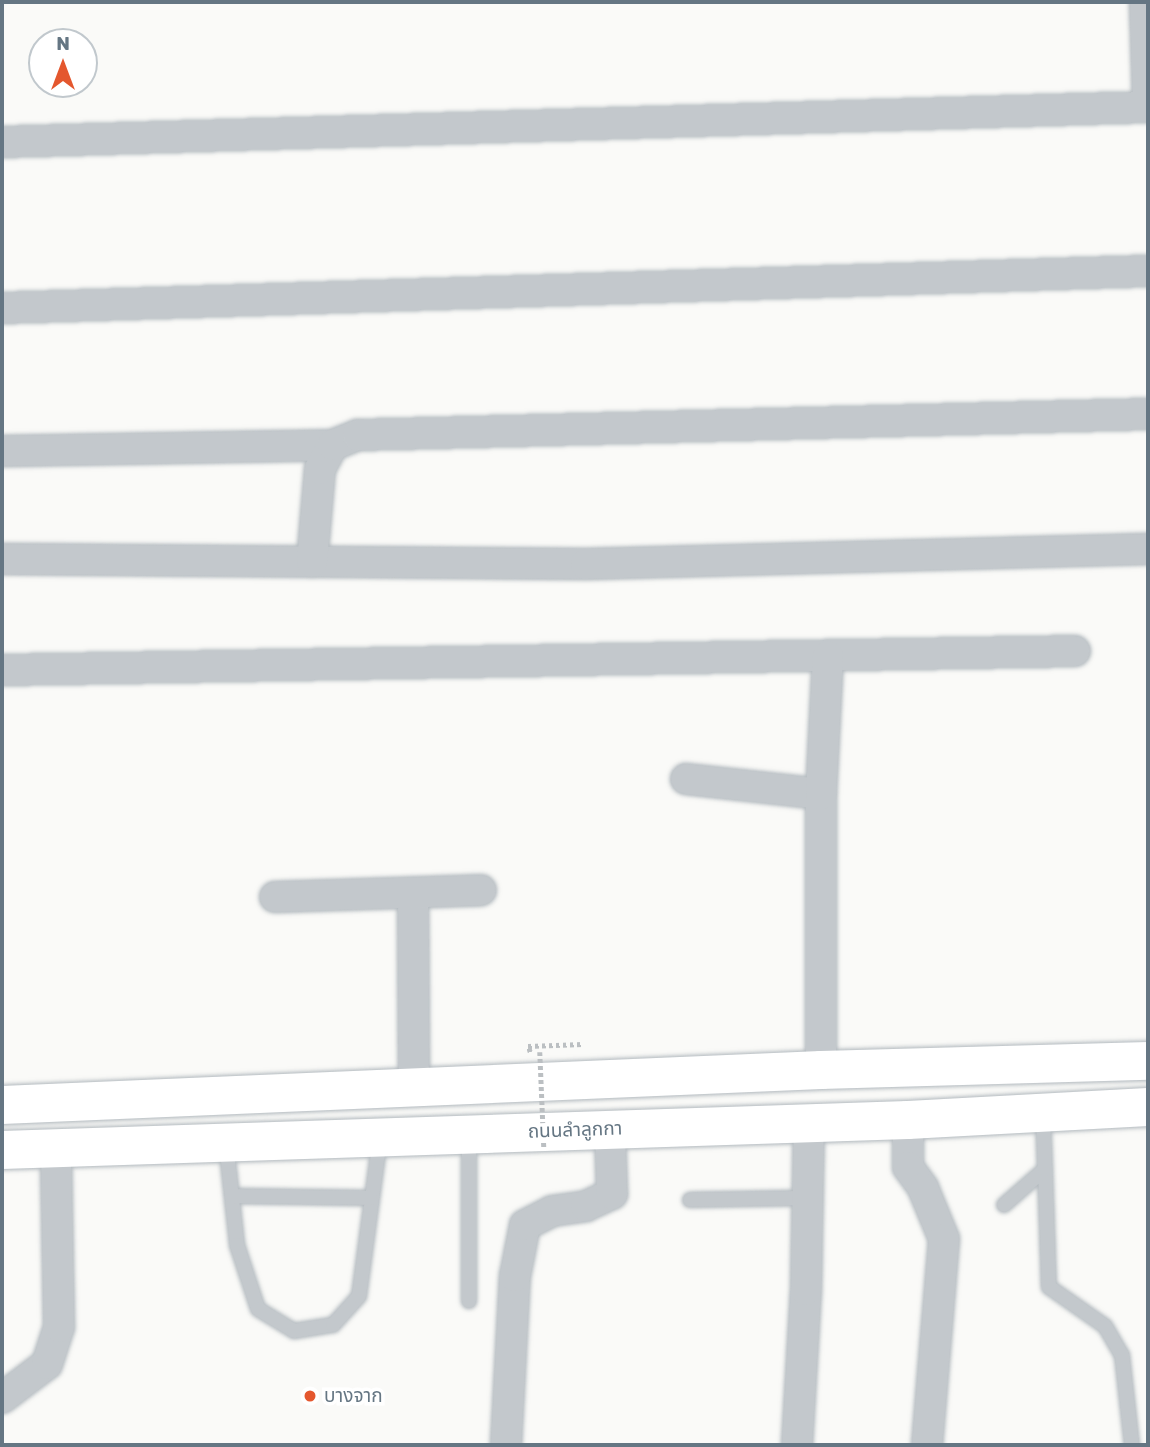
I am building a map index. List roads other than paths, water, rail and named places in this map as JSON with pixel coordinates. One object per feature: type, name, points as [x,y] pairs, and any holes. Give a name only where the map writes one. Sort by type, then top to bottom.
[{"type":"main road","points":[[2,1105],[821,1070],[1148,1061]]},
{"type":"main road","points":[[821,1070],[865,1086],[1148,1079]]},
{"type":"main road","name":"ถนนลำลูกกา","points":[[2,1150],[908,1120],[1043,1109],[1148,1107]]},
{"type":"street","points":[[2,142],[1148,104],[1145,2]]},
{"type":"street","points":[[2,308],[1148,271]]},
{"type":"street","points":[[2,451],[333,445],[358,435],[1148,414]]},
{"type":"street","points":[[312,562],[318,480],[333,445]]},
{"type":"street","points":[[2,559],[586,564],[1148,549]]},
{"type":"street","points":[[2,670],[1075,650]]},
{"type":"street","points":[[821,1070],[821,794],[828,656]]},
{"type":"street","points":[[686,779],[821,794]]},
{"type":"street","points":[[275,897],[413,895],[481,890]]},
{"type":"street","points":[[413,895],[414,1089]]},
{"type":"street","points":[[908,1120],[908,1167],[923,1188],[944,1239],[927,1445]]},
{"type":"street","points":[[797,1445],[809,1123]]},
{"type":"street","points":[[506,1445],[514,1276],[525,1225],[552,1211],[586,1206],[612,1194],[610,1130]]},
{"type":"street","points":[[2,1398],[47,1364],[59,1327],[56,1148]]},
{"type":"lane","points":[[1043,1109],[1049,1287],[1105,1326],[1122,1354],[1132,1445]]},
{"type":"lane","points":[[469,1135],[469,1301]]},
{"type":"lane","points":[[226,1143],[237,1245],[258,1310],[294,1331],[333,1325],[359,1296],[380,1138]]},
{"type":"lane","points":[[1004,1205],[1045,1169]]},
{"type":"lane","points":[[232,1196],[370,1198]]},
{"type":"lane","points":[[690,1200],[808,1198]]},
{"type":"place","name":"บางจาก","points":[[310,1396]]}]
